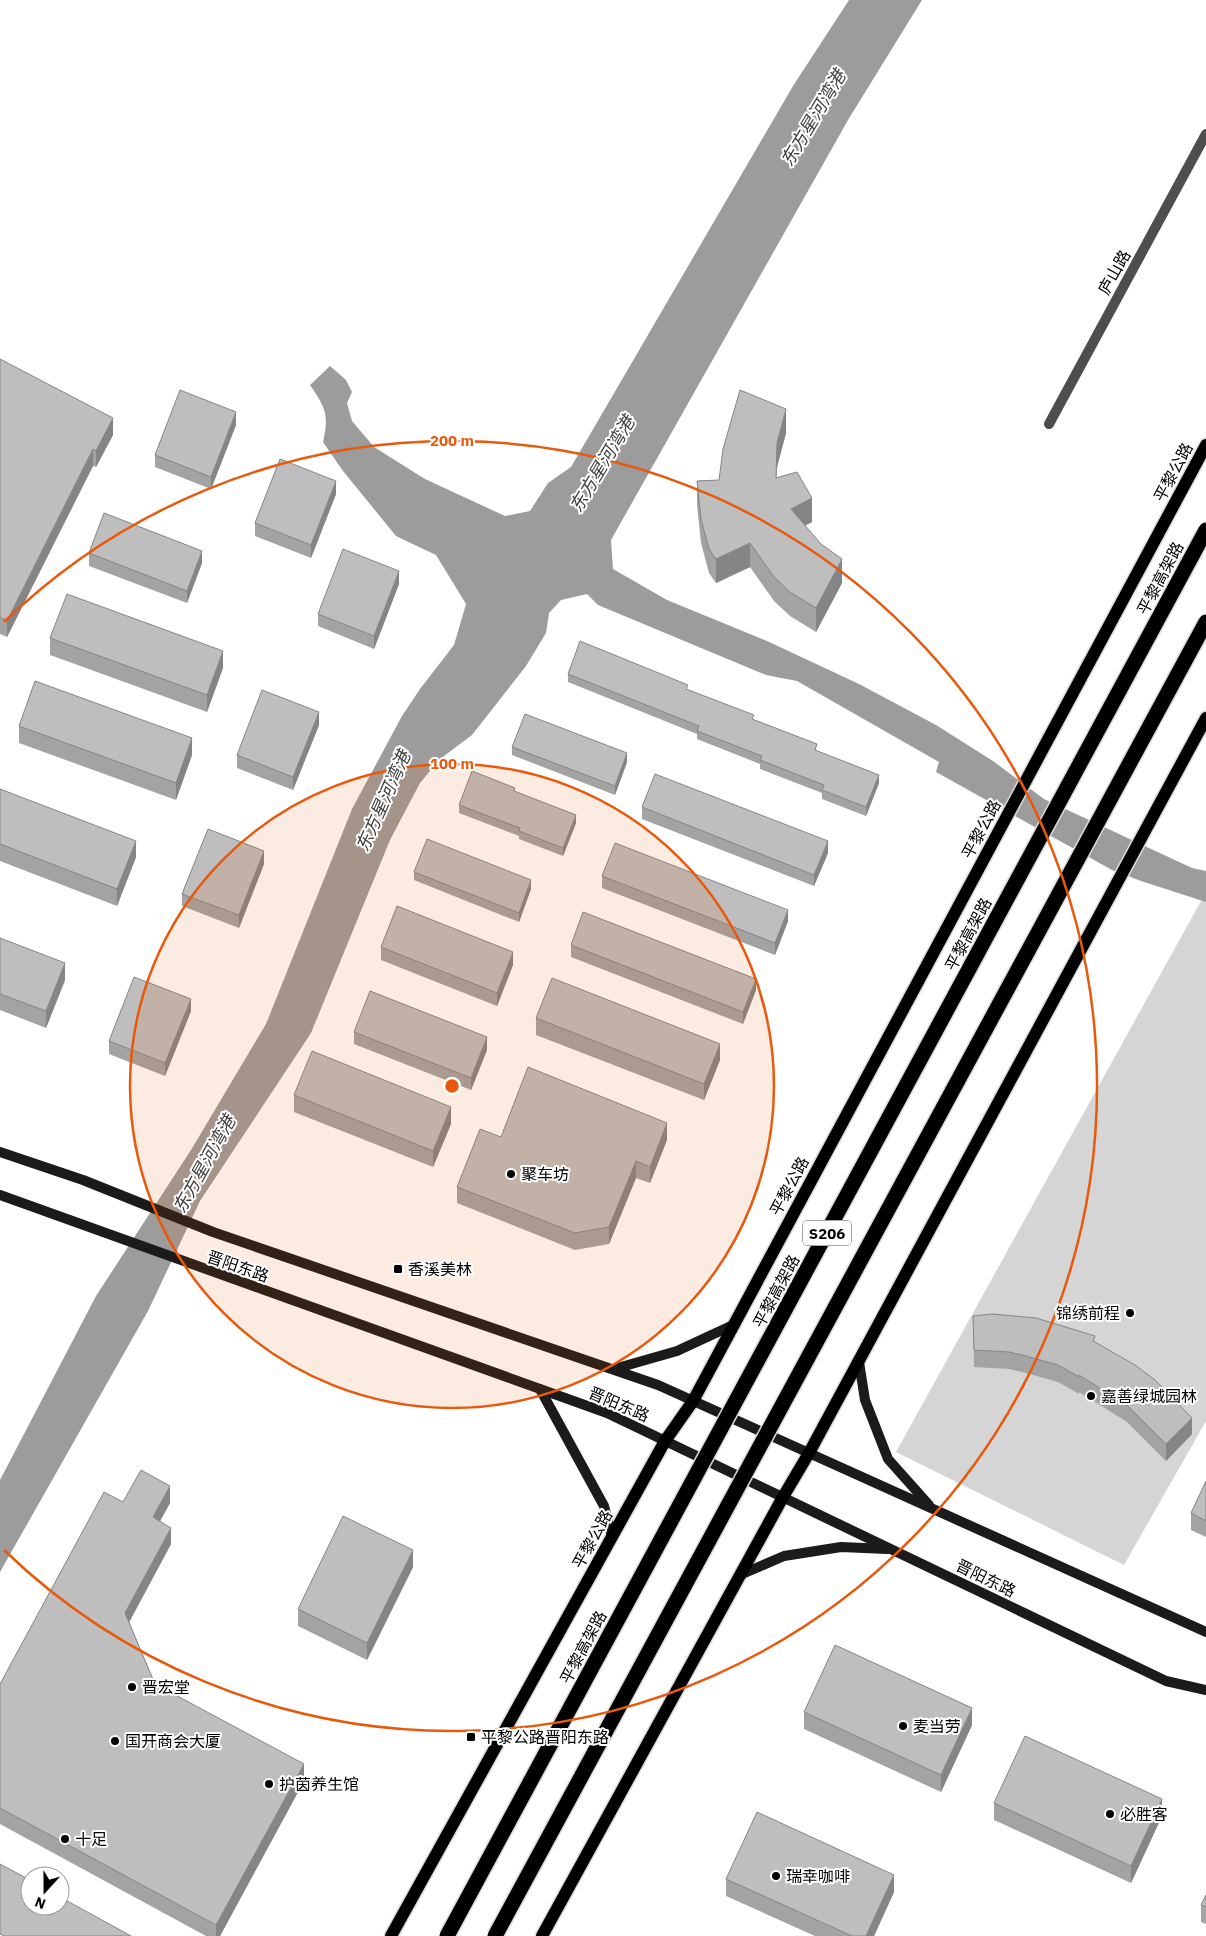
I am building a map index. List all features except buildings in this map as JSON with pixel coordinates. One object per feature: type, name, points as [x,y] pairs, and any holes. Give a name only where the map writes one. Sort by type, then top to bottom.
[{"type":"highway","name":"平黎高架路","points":[[447,1936],[1206,530]]},
{"type":"highway","name":"S206","points":[[495,1936],[1206,622]]},
{"type":"main road","name":"平黎公路","points":[[390,1936],[665,1441],[693,1401],[1206,445]]},
{"type":"main road","points":[[542,1936],[809,1453],[1206,718]]},
{"type":"main road","name":"晋阳东路","points":[[0,1152],[83,1180],[213,1232],[658,1385],[1206,1632]]},
{"type":"main road","name":"晋阳东路","points":[[0,1195],[607,1413],[1166,1681],[1206,1690]]},
{"type":"main road","points":[[613,1369],[677,1352],[733,1325]]},
{"type":"main road","points":[[858,1362],[865,1400],[888,1459],[931,1508]]},
{"type":"main road","points":[[540,1389],[604,1506],[612,1537]]},
{"type":"main road","points":[[740,1575],[784,1556],[841,1547],[892,1550]]},
{"type":"street","name":"庐山路","points":[[1049,424],[1206,134]]},
{"type":"shaded area","points":[[1206,892],[1206,1421],[1124,1565],[896,1452]]},
{"type":"water","name":"东方星河湾港","points":[[849,0],[922,0],[848,120],[611,540],[613,569],[667,600],[767,641],[859,684],[936,725],[993,761],[1044,799],[1192,868],[1206,871],[1206,902],[1112,870],[936,772],[939,762],[797,681],[766,675],[598,605],[587,594],[561,600],[549,613],[546,633],[526,666],[472,735],[440,759],[420,783],[390,840],[311,1033],[200,1201],[148,1311],[0,1572],[0,1480],[96,1296],[191,1150],[266,1024],[352,809],[402,716],[454,645],[466,604],[436,555],[396,536],[343,471],[323,442],[326,425],[325,412],[310,385],[330,366],[346,380],[352,392],[347,403],[352,421],[374,447],[425,479],[505,516],[530,511],[548,483],[571,467],[793,86]]},
{"type":"place","name":"聚车坊","points":[[511,1174]]},
{"type":"place","name":"香溪美林","points":[[398,1269]]},
{"type":"place","name":"锦绣前程","points":[[1130,1313]]},
{"type":"place","name":"嘉善绿城园林","points":[[1091,1396]]},
{"type":"place","name":"晋宏堂","points":[[132,1687]]},
{"type":"place","name":"麦当劳","points":[[903,1726]]},
{"type":"place","name":"平黎公路晋阳东路","points":[[471,1737]]},
{"type":"place","name":"国开商会大厦","points":[[115,1741]]},
{"type":"place","name":"护茵养生馆","points":[[269,1784]]},
{"type":"place","name":"必胜客","points":[[1110,1814]]},
{"type":"place","name":"十足","points":[[65,1839]]},
{"type":"place","name":"瑞幸咖啡","points":[[776,1876]]}]
